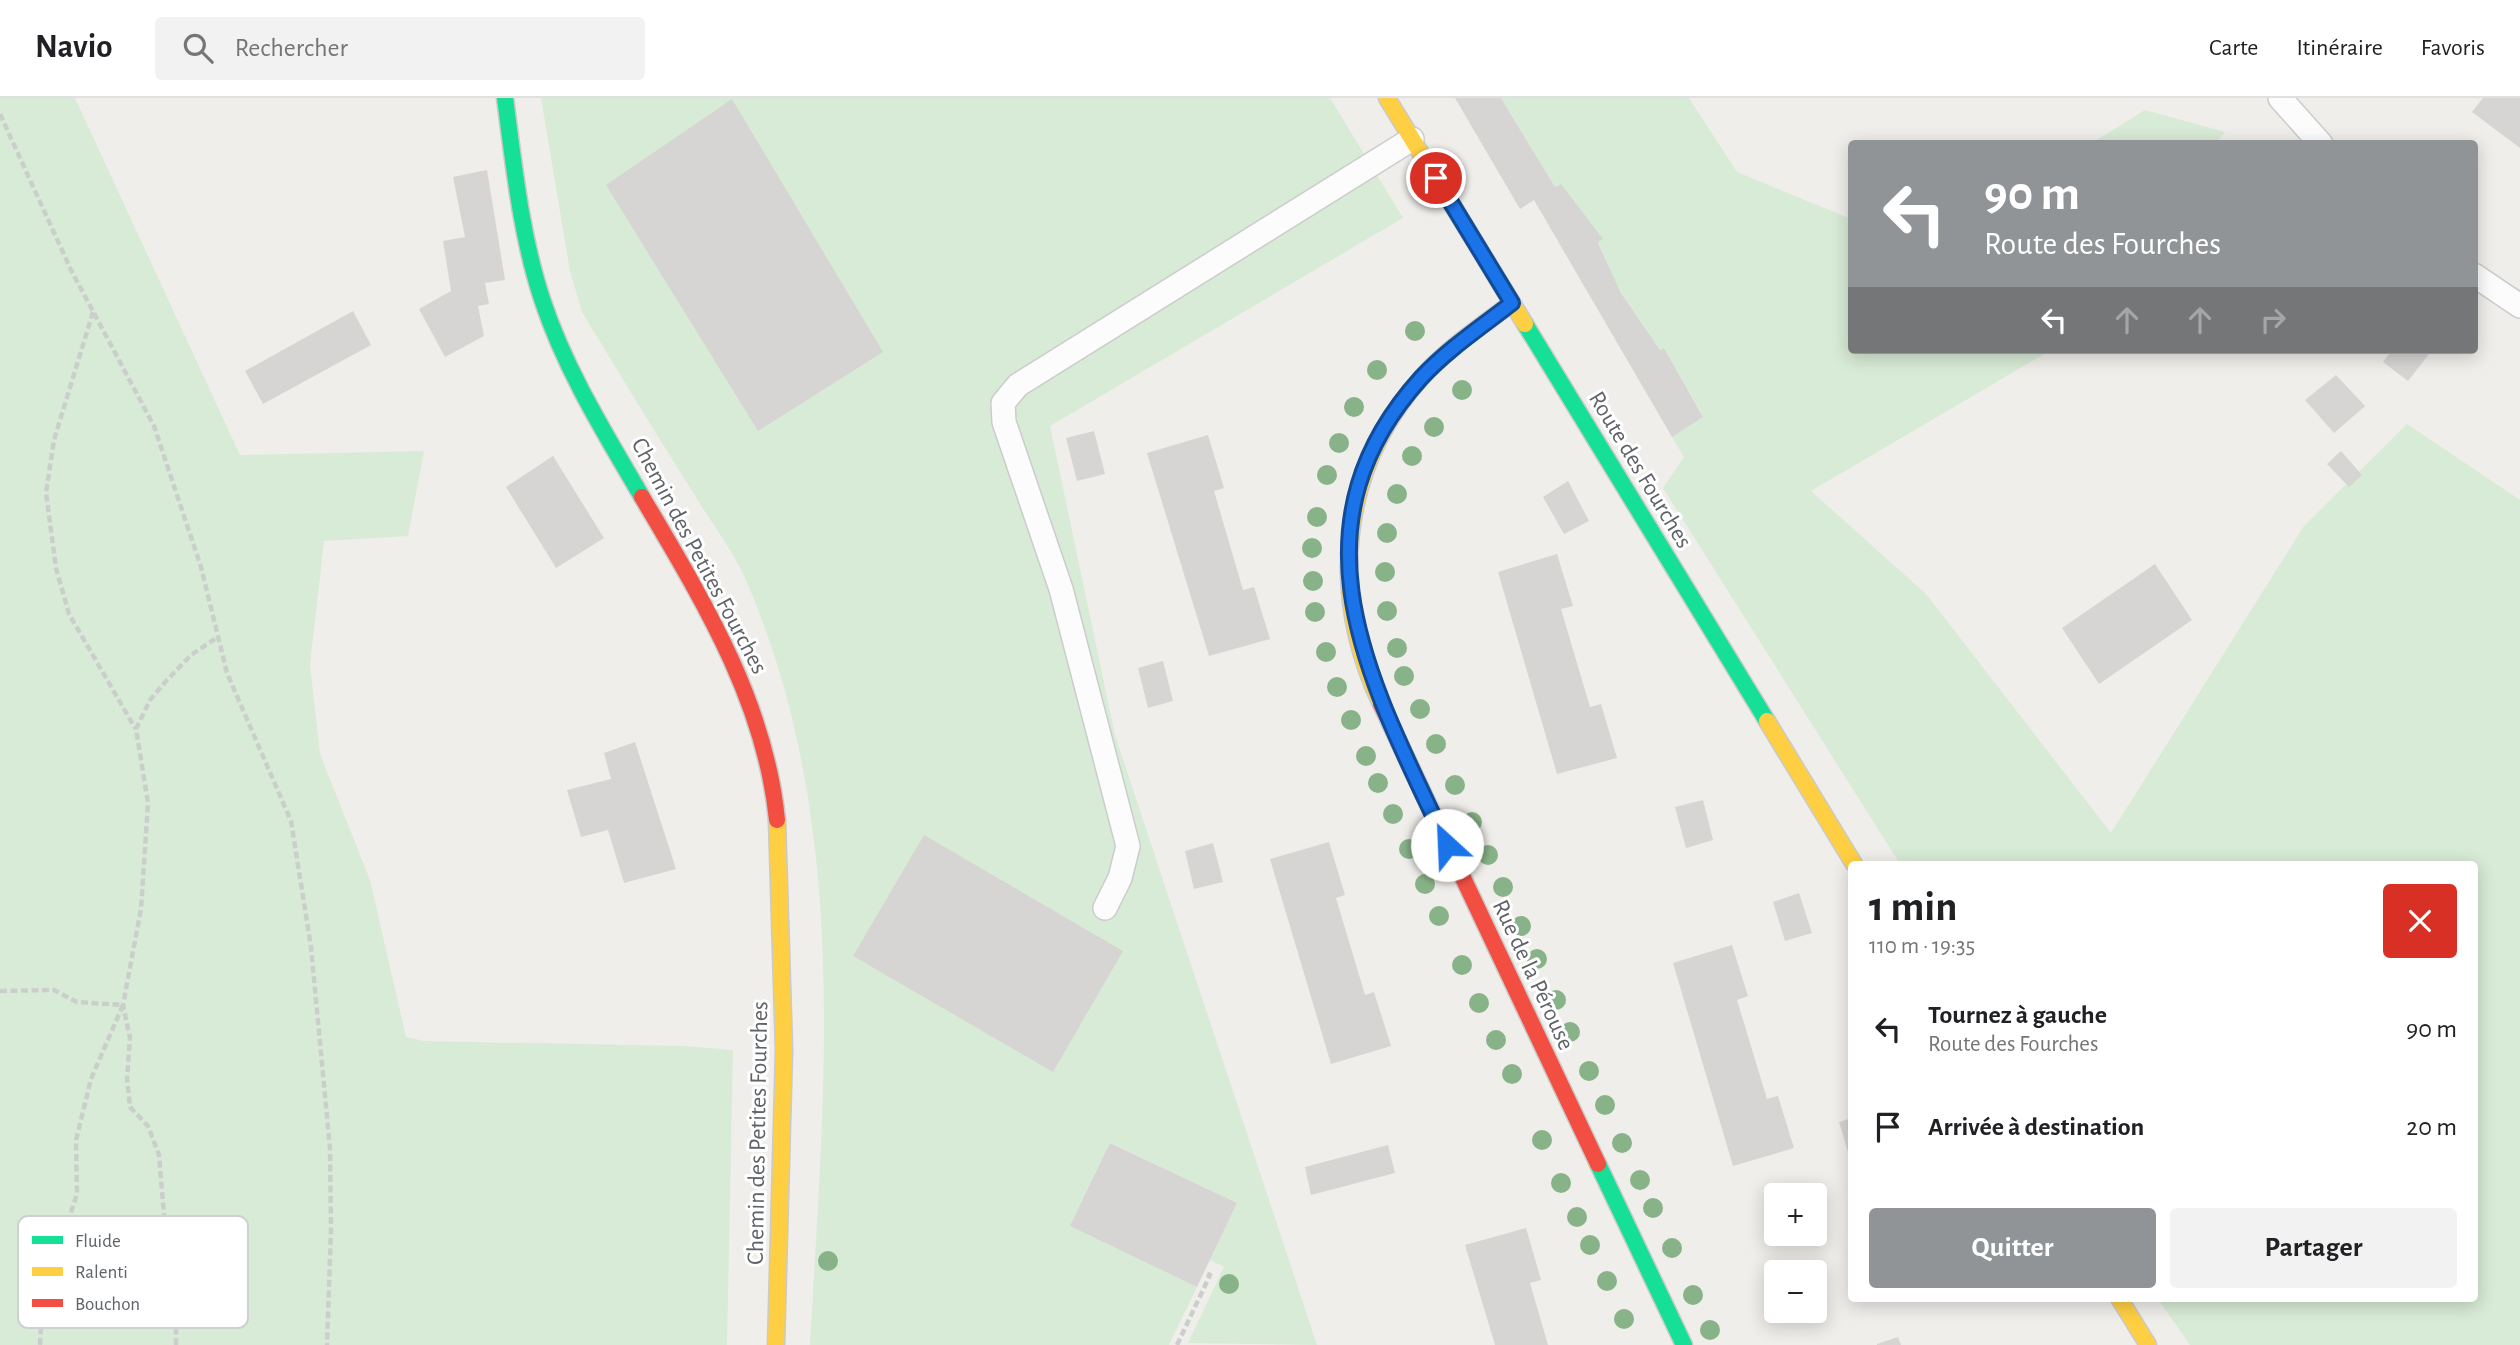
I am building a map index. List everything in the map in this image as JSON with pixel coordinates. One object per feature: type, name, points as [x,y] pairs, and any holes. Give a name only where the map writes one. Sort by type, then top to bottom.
[{"type":"street","name":"Chemin des Petites Fourches","points":[[505,98],[529,246],[552,325],[614,446],[730,652],[762,736],[773,783],[780,830],[785,1047],[785,1158],[776,1345]]},
{"type":"street","name":"Route des Fourches","points":[[1387,98],[1852,861]]},
{"type":"street","name":"Rue de la Pérouse","points":[[1512,303],[1453,347],[1421,378],[1391,419],[1372,452],[1357,492],[1350,528],[1347,563],[1351,601],[1378,697],[1684,1345]]},
{"type":"street","points":[[2121,1302],[2148,1345]]},
{"type":"lane","points":[[2280,98],[2317,140]]},
{"type":"lane","points":[[1105,908],[1120,878],[1128,846],[1061,589],[1004,422],[1003,403],[1018,385],[1412,139]]},
{"type":"lane","points":[[2478,278],[2520,306]]},
{"type":"path","points":[[0,114],[93,312],[154,426],[201,567],[227,673],[291,821],[311,947],[330,1149],[331,1229],[327,1345]]},
{"type":"path","points":[[71,1216],[77,1194],[76,1140],[91,1079],[123,1005],[141,909],[148,803],[136,729],[69,614],[56,568],[46,493],[54,440],[93,312]]},
{"type":"path","points":[[136,729],[150,700],[166,681],[191,655],[218,636]]},
{"type":"path","points":[[0,991],[54,990],[77,1002],[123,1005]]},
{"type":"path","points":[[123,1005],[130,1038],[127,1079],[130,1107],[148,1126],[159,1155],[164,1216]]},
{"type":"path","points":[[1177,1345],[1210,1275],[1203,1272]]},
{"type":"green space","points":[[0,98],[75,98],[240,455],[424,451],[408,536],[324,541],[310,665],[320,754],[370,880],[406,1037],[424,1041],[684,1046],[733,1050],[727,1345],[0,1345]]},
{"type":"green space","points":[[541,98],[1330,98],[1403,218],[1050,426],[1115,735],[1317,1345],[1188,1343],[1224,1267],[1210,1260],[1237,1203],[1111,1143],[1071,1226],[1197,1287],[1169,1345],[810,1345],[821,1151],[823,957],[816,860],[802,765],[779,671],[740,567],[582,312],[570,271]]},
{"type":"green space","points":[[1501,98],[1689,98],[1737,172],[1848,218],[1848,354],[2044,354],[1811,491],[1926,594],[2111,833],[2304,526],[2407,424],[2520,500],[2520,1345],[2190,1345],[2160,1302],[2478,1302],[2478,861],[1898,861],[1663,488],[1684,457],[1672,437],[1703,416],[1664,348],[1660,350],[1621,293],[1598,242],[1561,184],[1555,187]]},
{"type":"green space","points":[[2145,110],[2225,132],[2218,140],[2097,140]]},
{"type":"building","points":[[1455,98],[1501,98],[1555,187],[1561,184],[1603,239],[1598,242],[1599,245],[1621,293],[1660,350],[1664,348],[1703,417],[1672,437],[1534,200],[1520,209]]},
{"type":"building","points":[[2483,98],[2520,98],[2520,148],[2472,112]]},
{"type":"building","points":[[732,99],[883,352],[758,431],[606,185]]},
{"type":"building","points":[[487,170],[505,280],[485,283],[489,304],[478,306],[484,336],[445,357],[419,309],[451,291],[443,241],[465,237],[453,177]]},
{"type":"building","points":[[353,311],[371,345],[263,404],[245,371]]},
{"type":"building","points":[[2389,354],[2429,354],[2408,381],[2383,362]]},
{"type":"building","points":[[2336,375],[2365,406],[2334,433],[2305,400]]},
{"type":"building","points":[[1094,431],[1105,474],[1077,481],[1066,438]]},
{"type":"building","points":[[1208,435],[1224,488],[1214,491],[1243,590],[1254,587],[1270,639],[1209,656],[1147,453]]},
{"type":"building","points":[[2341,451],[2362,475],[2349,487],[2327,464]]},
{"type":"building","points":[[553,456],[604,538],[556,568],[506,487]]},
{"type":"building","points":[[1568,481],[1589,521],[1564,534],[1543,497]]},
{"type":"building","points":[[1557,554],[1573,606],[1561,609],[1590,707],[1601,704],[1617,758],[1557,774],[1498,572]]},
{"type":"building","points":[[2155,564],[2192,620],[2099,684],[2062,628]]},
{"type":"building","points":[[1163,661],[1173,701],[1148,708],[1138,668]]},
{"type":"building","points":[[635,742],[676,869],[624,883],[608,830],[581,837],[567,790],[611,779],[604,753]]},
{"type":"building","points":[[1703,800],[1713,840],[1686,848],[1675,807]]},
{"type":"building","points":[[924,835],[1123,951],[1053,1072],[853,956]]},
{"type":"building","points":[[1329,842],[1345,895],[1336,898],[1365,995],[1374,992],[1391,1046],[1331,1064],[1270,859]]},
{"type":"building","points":[[1213,843],[1223,882],[1194,889],[1185,851]]},
{"type":"building","points":[[1799,893],[1812,933],[1785,941],[1773,902]]},
{"type":"building","points":[[1732,945],[1748,996],[1737,1000],[1767,1099],[1778,1096],[1794,1148],[1733,1166],[1673,963]]},
{"type":"building","points":[[1848,1119],[1848,1152],[1839,1122]]},
{"type":"building","points":[[1110,1143],[1237,1203],[1197,1287],[1070,1226]]},
{"type":"building","points":[[1388,1145],[1395,1173],[1311,1195],[1305,1167]]},
{"type":"building","points":[[1526,1228],[1541,1280],[1530,1283],[1548,1345],[1495,1345],[1465,1245]]},
{"type":"building","points":[[1898,1337],[1901,1345],[1877,1345],[1877,1344]]},
{"type":"traffic: fast","points":[[505,98],[524,227],[543,302],[575,378],[642,497]]},
{"type":"traffic: fast","points":[[1525,324],[1767,721]]},
{"type":"traffic: fast","points":[[1598,1164],[1684,1345]]},
{"type":"traffic: slow","points":[[1387,98],[1525,324]]},
{"type":"traffic: slow","points":[[1381,704],[1364,662],[1354,619],[1349,576],[1351,534],[1359,492],[1373,451],[1394,413],[1422,377],[1454,347],[1512,303]]},
{"type":"traffic: slow","points":[[1767,721],[1852,861]]},
{"type":"traffic: slow","points":[[776,1345],[784,1050],[777,820]]},
{"type":"traffic: slow","points":[[2121,1302],[2148,1345]]},
{"type":"traffic: jam","points":[[642,497],[708,612],[745,692],[770,776],[777,820]]},
{"type":"traffic: jam","points":[[1381,704],[1598,1164]]},
{"type":"route","points":[[1436,178],[1512,303],[1453,347],[1421,378],[1391,419],[1372,452],[1357,492],[1347,563],[1351,601],[1378,697],[1447,845]]}]
